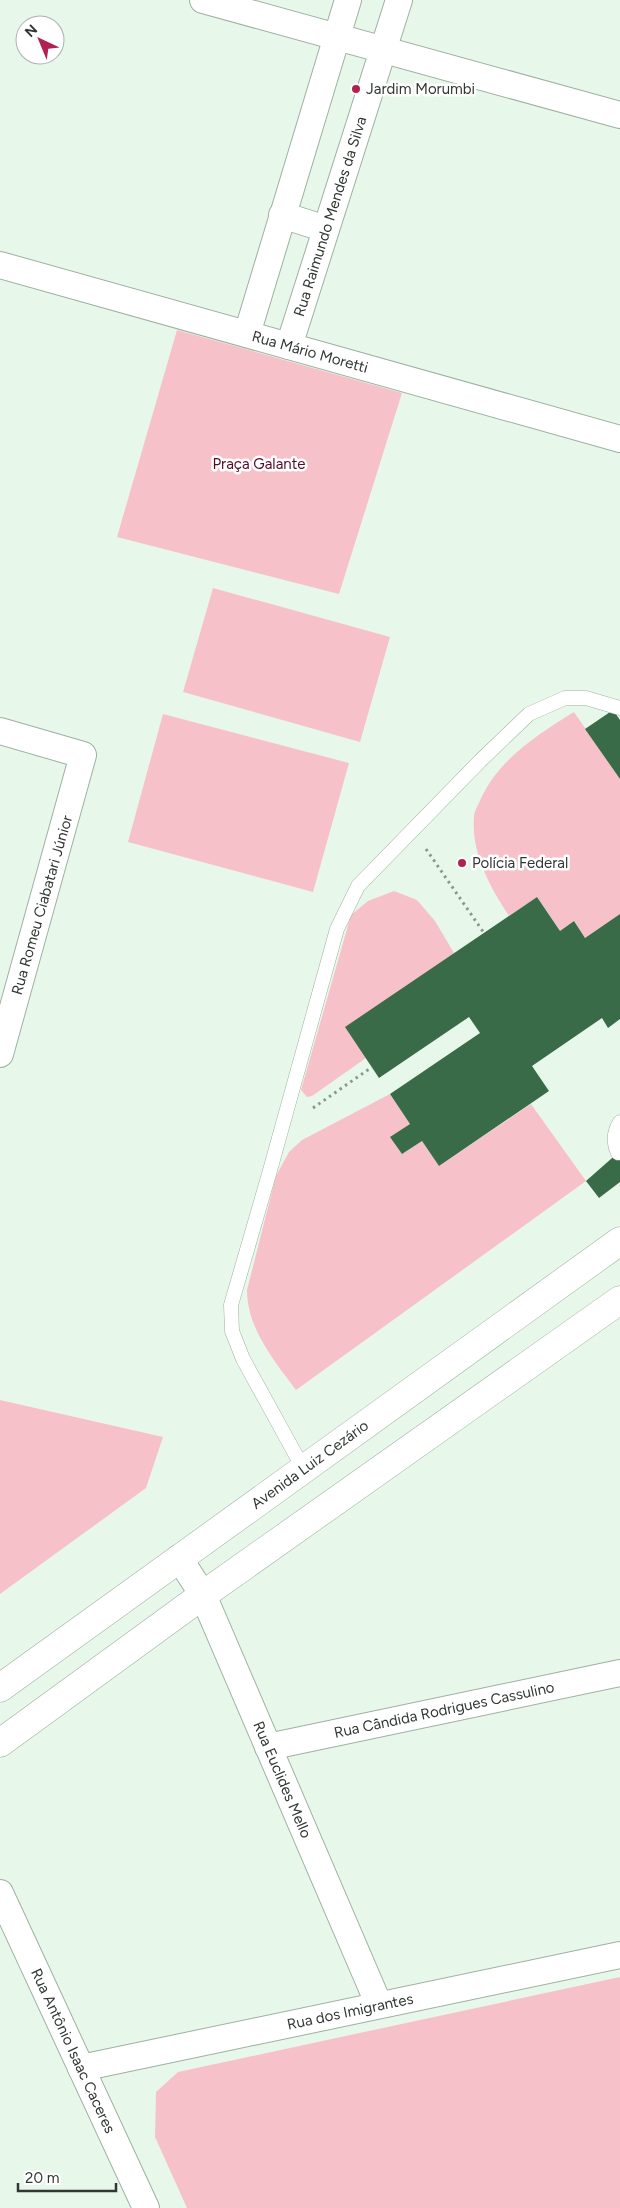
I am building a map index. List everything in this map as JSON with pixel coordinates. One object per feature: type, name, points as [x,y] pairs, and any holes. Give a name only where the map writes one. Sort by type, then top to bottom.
[{"type":"street","points":[[204,0],[620,115]]},
{"type":"street","points":[[246,334],[348,0]]},
{"type":"street","name":"Rua Raimundo Mendes da Silva","points":[[289,346],[399,0]]},
{"type":"street","points":[[282,214],[326,229]]},
{"type":"street","name":"Rua Mário Moretti","points":[[0,264],[620,439]]},
{"type":"street","name":"Rua Romeu Ciabatari Júnior","points":[[0,731],[83,755],[0,1054]]},
{"type":"street","name":"Avenida Luiz Cezário","points":[[0,1688],[620,1241]]},
{"type":"street","points":[[0,1742],[203,1595],[620,1300]]},
{"type":"street","name":"Rua Euclides Mello","points":[[179,1558],[203,1595],[378,2004]]},
{"type":"street","name":"Rua Cândida Rodrigues Cassulino","points":[[268,1747],[620,1673]]},
{"type":"street","name":"Rua Antônio Isaac Caceres","points":[[0,1893],[146,2208]]},
{"type":"street","name":"Rua dos Imigrantes","points":[[81,2068],[378,2004],[620,1955]]},
{"type":"lane","points":[[303,1468],[243,1359],[232,1330],[231,1304],[282,1130],[337,929],[358,886],[480,761],[529,714],[565,698],[586,698],[620,708]]},
{"type":"lane","points":[[618,1153],[614,1146],[614,1135],[620,1122]]},
{"type":"path","points":[[413,830],[484,933]]},
{"type":"path","points":[[282,1130],[372,1067]]},
{"type":"green space","name":"Praça Galante","points":[[177,330],[402,393],[339,594],[117,537]]},
{"type":"green space","points":[[213,588],[390,637],[360,742],[183,692]]},
{"type":"green space","points":[[574,712],[620,779],[620,914],[585,938],[574,921],[560,931],[537,897],[509,916],[483,869],[474,830],[474,815],[486,788],[496,774],[519,750]]},
{"type":"green space","points":[[163,714],[349,763],[313,892],[128,842]]},
{"type":"green space","points":[[394,891],[417,900],[435,921],[454,953],[366,1058],[312,1096],[307,1097],[301,1090],[351,915],[368,901]]},
{"type":"green space","points":[[390,1094],[410,1124],[391,1137],[402,1154],[422,1141],[439,1166],[531,1104],[586,1181],[296,1390],[263,1343],[248,1304],[247,1290],[276,1176],[289,1152],[302,1140]]},
{"type":"green space","points":[[0,1400],[163,1437],[146,1488],[0,1594]]},
{"type":"green space","points":[[620,1977],[620,2208],[187,2208],[155,2137],[156,2092],[178,2072]]},
{"type":"building","points":[[613,710],[620,720],[620,779],[585,729]]},
{"type":"building","points":[[537,897],[560,931],[574,921],[585,938],[620,914],[620,1019],[608,1028],[602,1018],[532,1066],[549,1091],[439,1166],[422,1141],[402,1154],[390,1137],[410,1124],[390,1094],[480,1033],[469,1017],[379,1078],[345,1027]]},
{"type":"building","points":[[620,1151],[620,1182],[599,1198],[586,1181]]},
{"type":"place","name":"Jardim Morumbi","points":[[356,89]]},
{"type":"place","name":"Polícia Federal","points":[[462,863]]}]
